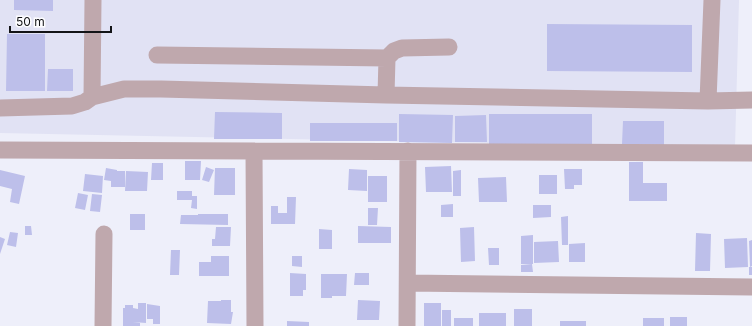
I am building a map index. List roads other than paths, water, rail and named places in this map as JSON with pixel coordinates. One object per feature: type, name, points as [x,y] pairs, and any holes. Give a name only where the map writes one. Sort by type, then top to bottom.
[{"type":"street","points":[[92,97],[93,0]]},
{"type":"street","points":[[708,101],[712,0]]},
{"type":"street","points":[[386,95],[387,58],[394,51],[402,48],[450,47]]},
{"type":"street","points":[[157,55],[387,58]]},
{"type":"street","points":[[0,108],[72,106],[85,102],[92,97],[124,89],[708,101],[752,100]]},
{"type":"street","points":[[0,150],[752,153]]},
{"type":"street","points":[[254,151],[255,326]]},
{"type":"street","points":[[407,326],[408,151]]},
{"type":"street","points":[[103,326],[104,234]]},
{"type":"street","points":[[408,283],[752,287]]}]
